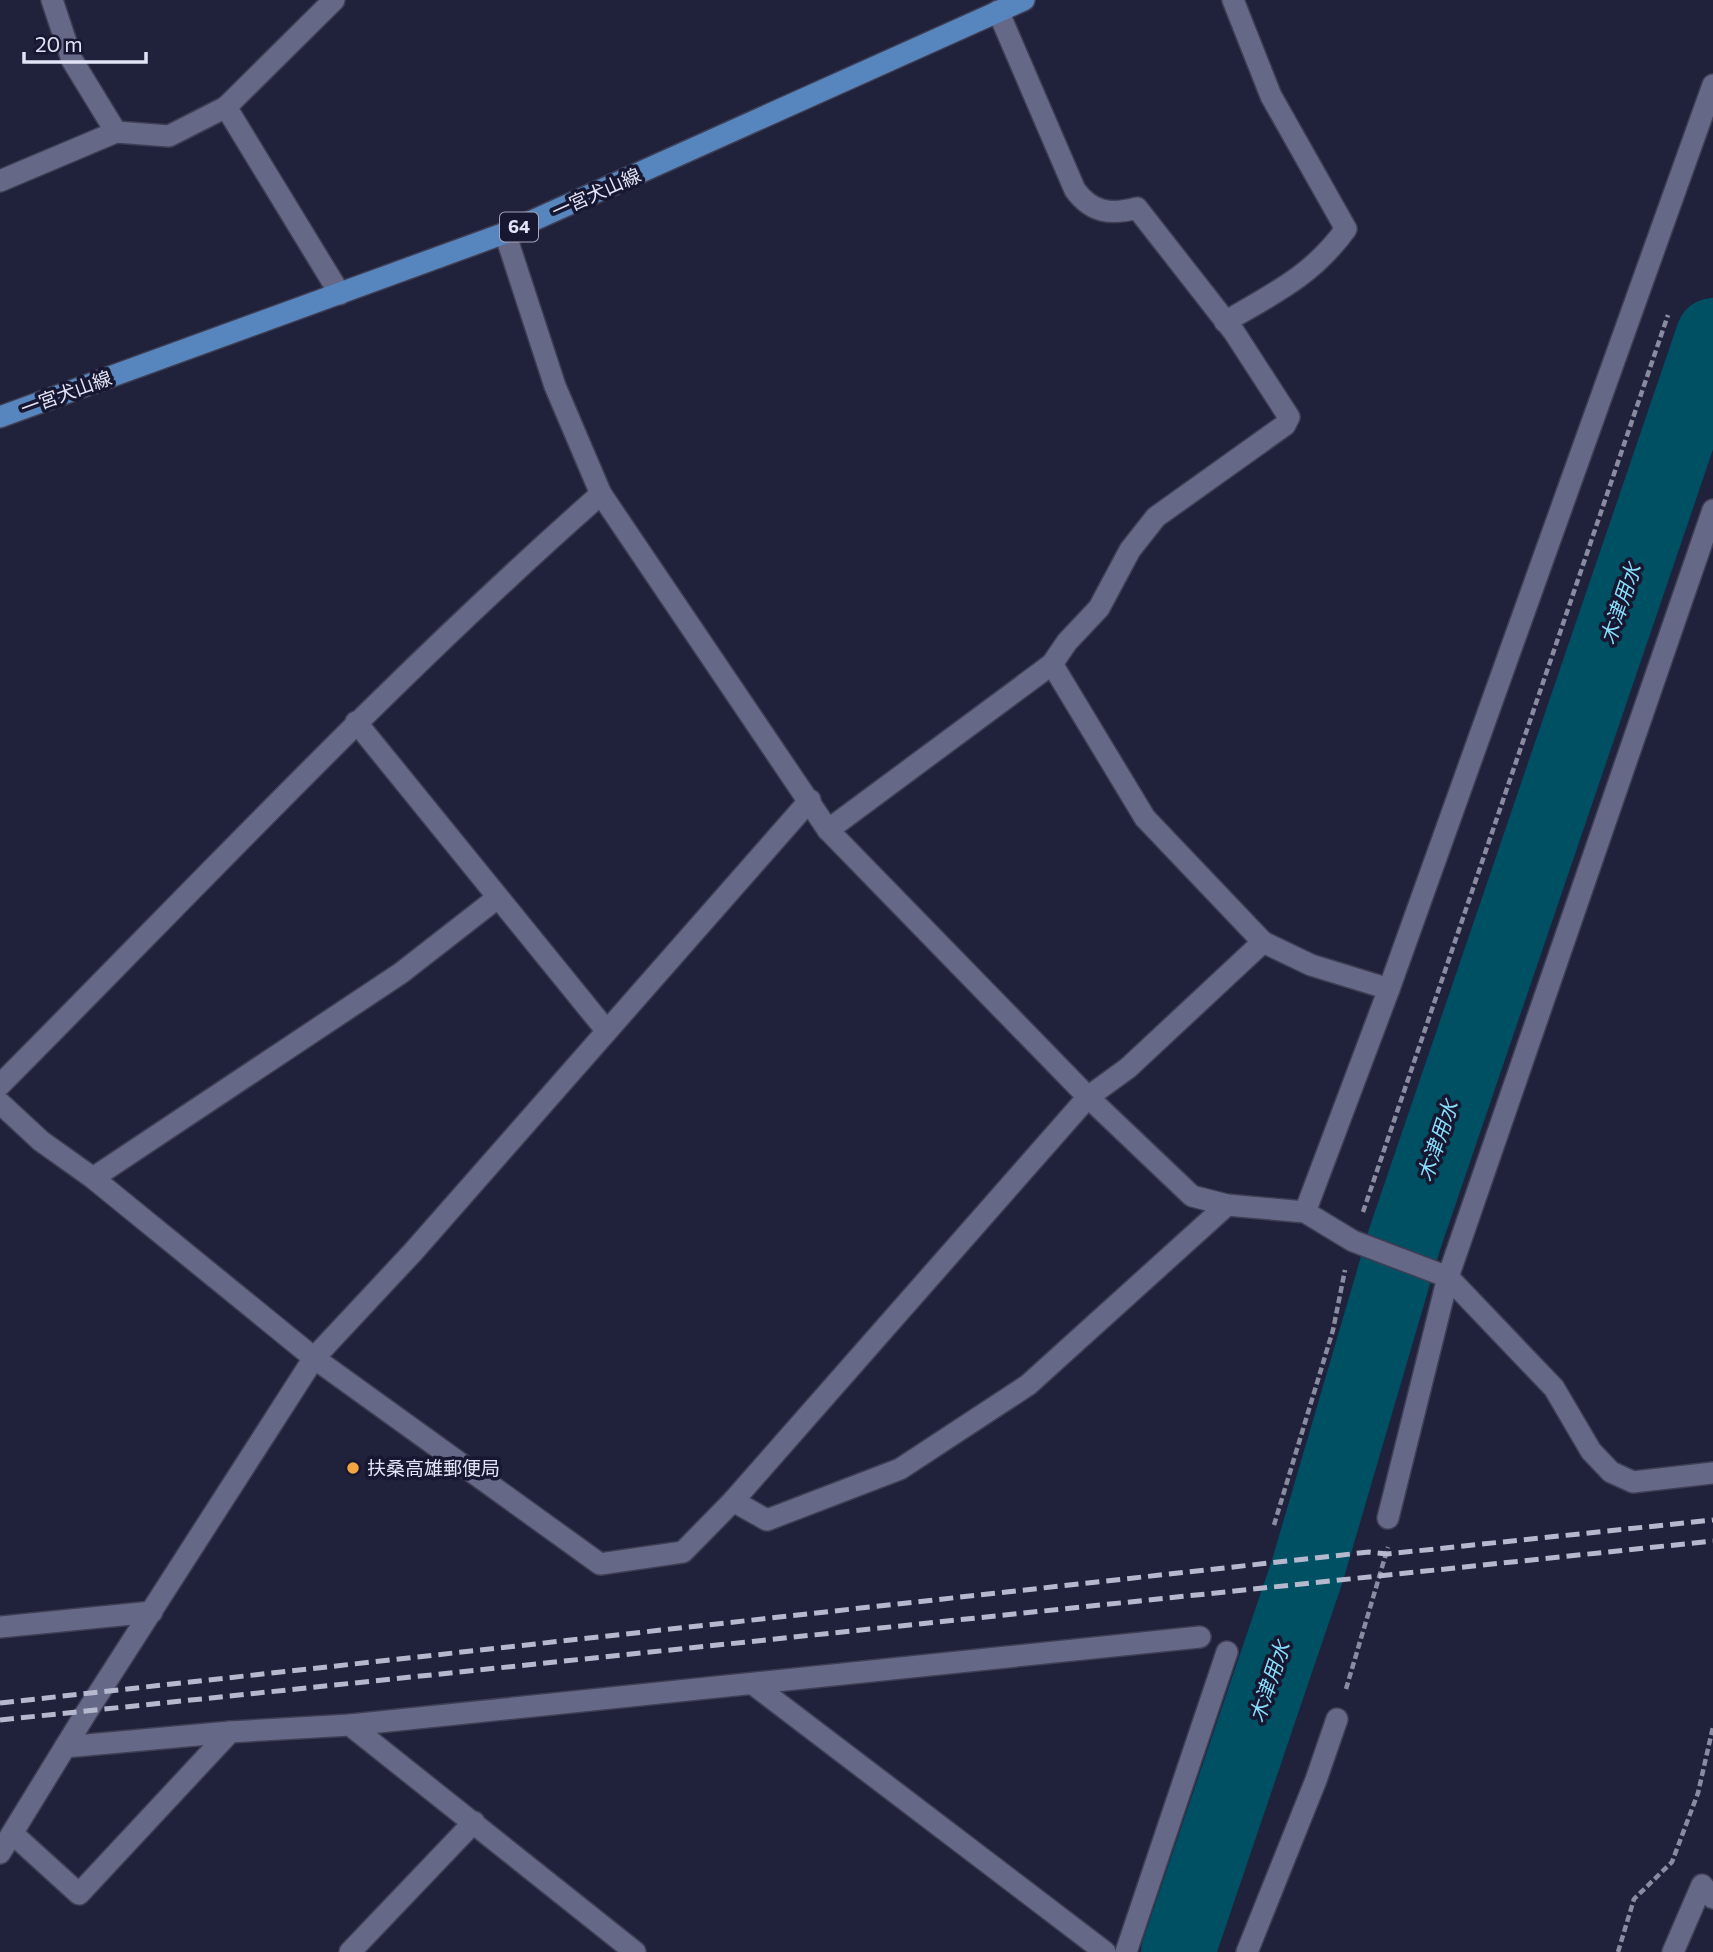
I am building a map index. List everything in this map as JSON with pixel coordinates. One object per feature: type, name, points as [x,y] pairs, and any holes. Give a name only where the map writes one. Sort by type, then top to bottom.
[{"type":"main road","name":"一宮犬山線","points":[[0,417],[505,233],[1024,0]]},
{"type":"street","points":[[52,0],[72,61],[116,132]]},
{"type":"street","points":[[1225,322],[1307,274],[1328,254],[1346,229],[1271,96],[1233,0]]},
{"type":"street","points":[[0,181],[116,132],[169,136],[226,107],[329,2]]},
{"type":"street","points":[[828,830],[1052,664],[1067,642],[1099,608],[1129,550],[1156,517],[1285,425],[1289,417],[1225,322],[1137,208],[1110,213],[1083,201],[1075,190],[998,12]]},
{"type":"street","points":[[1305,1212],[1388,989],[1713,85]]},
{"type":"street","points":[[226,107],[340,294]]},
{"type":"street","points":[[505,233],[555,386],[601,495],[828,830],[1088,1097],[1192,1196],[1227,1205],[1305,1212],[1353,1241],[1448,1277],[1554,1388],[1591,1451],[1611,1472],[1633,1482],[1713,1473]]},
{"type":"street","points":[[0,1085],[356,722],[496,587],[601,495]]},
{"type":"street","points":[[1388,1518],[1448,1277],[1713,510]]},
{"type":"street","points":[[1052,664],[1145,818],[1263,942],[1311,965],[1388,989]]},
{"type":"street","points":[[356,722],[496,899],[606,1030]]},
{"type":"street","points":[[0,1853],[314,1358],[413,1252],[810,800]]},
{"type":"street","points":[[93,1178],[401,973],[496,899]]},
{"type":"street","points":[[0,1103],[41,1141],[93,1178],[314,1358],[600,1564],[683,1552],[733,1501],[1088,1097],[1128,1068],[1263,942]]},
{"type":"street","points":[[733,1501],[767,1520],[900,1469],[1028,1385],[1227,1205]]},
{"type":"street","points":[[0,1626],[152,1612]]},
{"type":"street","points":[[65,1747],[230,1732],[350,1725],[1200,1637]]},
{"type":"street","points":[[1126,1952],[1227,1652]]},
{"type":"street","points":[[753,1684],[1105,1952]]},
{"type":"street","points":[[1247,1952],[1316,1780],[1337,1719]]},
{"type":"street","points":[[350,1725],[635,1952]]},
{"type":"street","points":[[13,1834],[79,1894],[230,1732]]},
{"type":"street","points":[[350,1952],[474,1822]]},
{"type":"street","points":[[1673,1952],[1702,1885],[1713,1898]]},
{"type":"path","points":[[1274,1525],[1333,1329],[1353,1241],[1668,314]]},
{"type":"path","points":[[1337,1719],[1387,1554],[1388,1518]]},
{"type":"path","points":[[1618,1952],[1634,1899],[1672,1862],[1698,1793],[1713,1727]]},
{"type":"waterway","name":"木津用水","points":[[1178,1952],[1307,1572],[1405,1238],[1713,335]]},
{"type":"railway","points":[[0,1703],[1369,1552],[1387,1554],[1713,1520]]},
{"type":"railway","points":[[0,1720],[1713,1541]]},
{"type":"place","name":"扶桑高雄郵便局","points":[[353,1468]]}]
